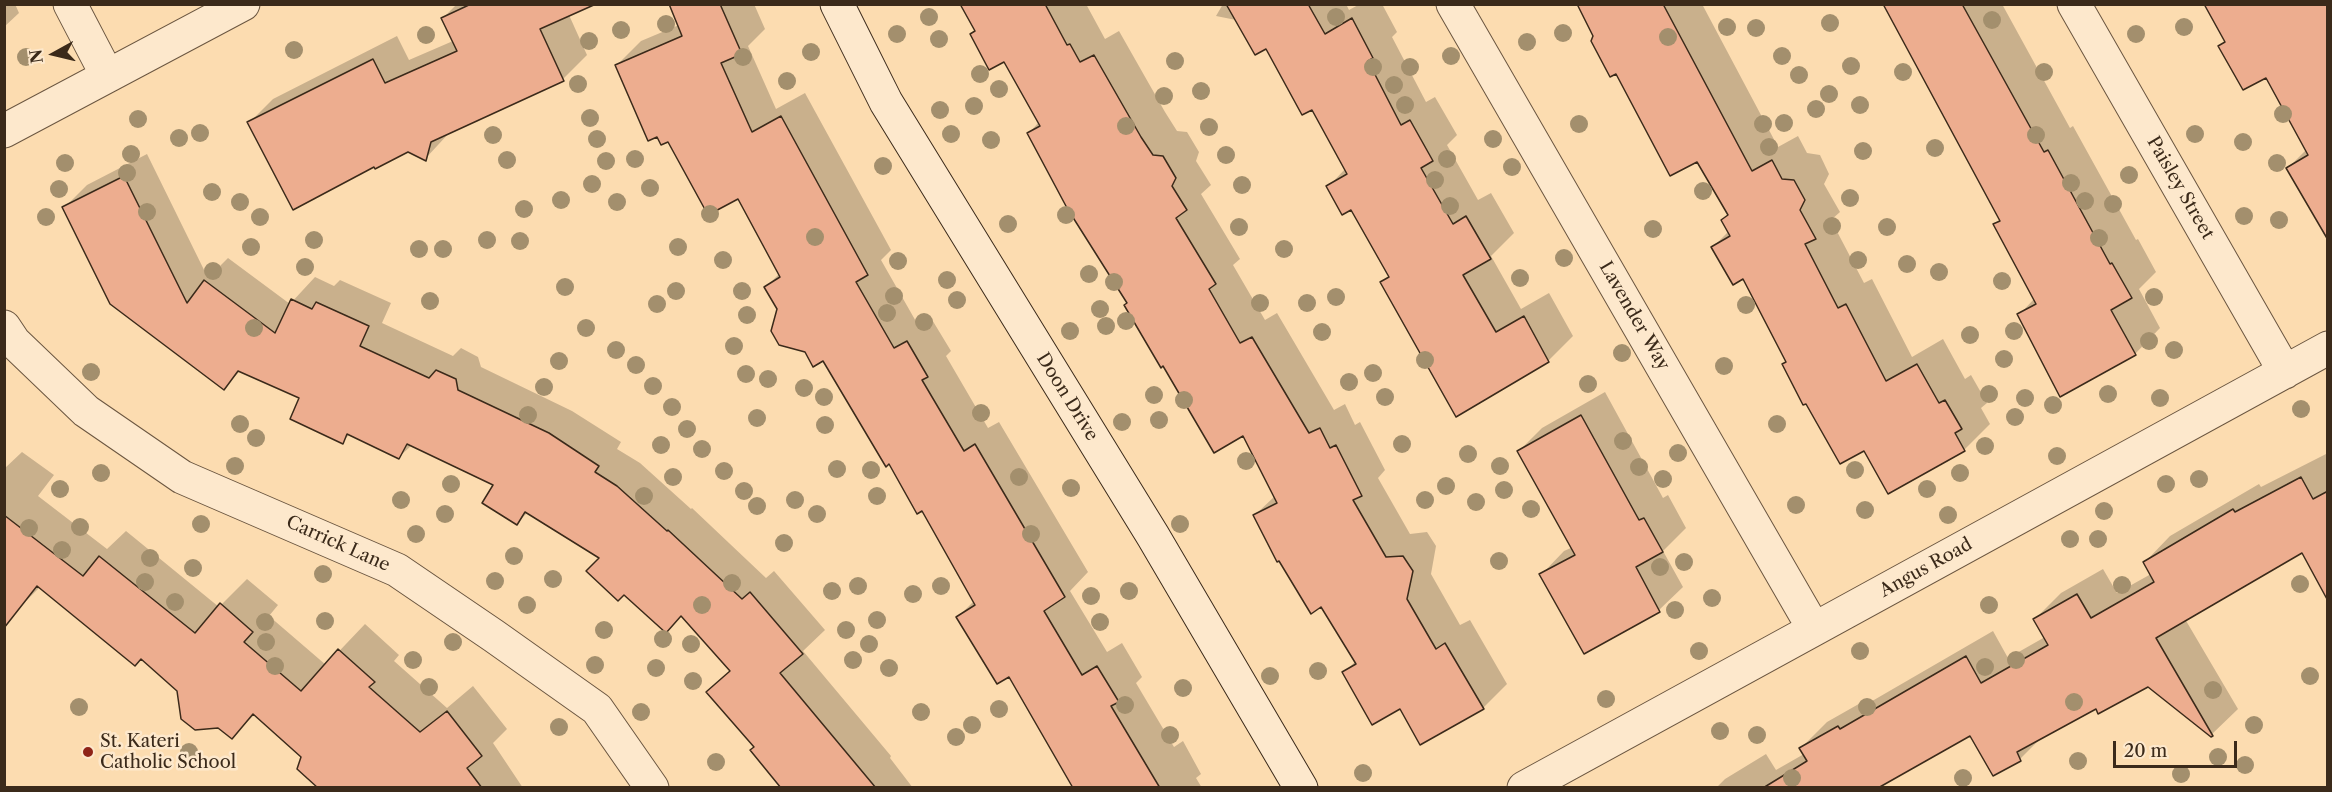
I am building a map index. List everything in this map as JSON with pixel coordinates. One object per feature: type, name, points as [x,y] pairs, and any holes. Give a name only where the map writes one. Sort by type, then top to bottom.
[{"type":"street","points":[[70,4],[107,75]]},
{"type":"street","points":[[4,131],[243,4]]},
{"type":"street","name":"Doon Drive","points":[[837,4],[886,102],[1153,536],[1301,788]]},
{"type":"street","name":"Lavender Way","points":[[1453,4],[1814,628]]},
{"type":"street","name":"Paisley Street","points":[[2074,4],[2285,372]]},
{"type":"street","name":"Carrick Lane","points":[[4,327],[14,342],[86,411],[182,477],[398,570],[597,709],[652,788]]},
{"type":"street","name":"Angus Road","points":[[1524,788],[2328,348]]},
{"type":"building","points":[[471,4],[596,4],[540,29],[564,81],[431,142],[426,161],[408,152],[375,169],[374,167],[293,210],[247,122],[373,59],[385,83],[457,51],[441,18]]},
{"type":"building","points":[[669,4],[720,4],[742,54],[721,63],[752,132],[781,116],[868,275],[856,282],[894,348],[907,341],[928,377],[922,380],[964,451],[975,444],[1065,597],[1044,611],[1082,675],[1097,666],[1119,702],[1111,706],[1160,788],[1073,788],[1009,677],[997,684],[956,617],[975,605],[922,511],[917,514],[889,464],[886,467],[823,361],[813,367],[805,352],[779,345],[771,331],[777,309],[764,287],[780,277],[738,199],[708,215],[668,142],[661,145],[657,137],[648,141],[615,65],[682,36]]},
{"type":"building","points":[[960,4],[1045,4],[1067,45],[1070,44],[1080,62],[1094,55],[1153,155],[1163,156],[1176,178],[1172,186],[1187,210],[1176,218],[1216,284],[1209,289],[1240,343],[1252,337],[1309,433],[1320,428],[1330,448],[1336,445],[1362,496],[1353,500],[1386,557],[1403,556],[1413,571],[1407,599],[1436,649],[1445,643],[1484,709],[1420,745],[1400,709],[1372,725],[1342,672],[1356,664],[1321,607],[1311,614],[1279,561],[1277,562],[1253,515],[1277,503],[1243,436],[1214,453],[1124,305],[1127,303],[1067,208],[1027,133],[1040,126],[1004,62],[989,70],[970,34],[975,31]]},
{"type":"building","points":[[1226,4],[1308,4],[1325,34],[1352,18],[1373,58],[1368,61],[1401,125],[1410,120],[1433,161],[1421,168],[1453,224],[1466,216],[1491,259],[1463,275],[1496,332],[1524,316],[1549,362],[1456,417],[1380,282],[1389,277],[1351,210],[1342,215],[1326,186],[1347,174],[1312,110],[1302,115],[1266,49],[1255,55]]},
{"type":"building","points":[[1577,4],[1663,4],[1752,171],[1772,160],[1782,179],[1794,180],[1805,200],[1800,210],[1816,239],[1805,244],[1838,308],[1846,304],[1886,381],[1917,364],[1939,403],[1945,400],[1962,429],[1955,433],[1965,451],[1888,494],[1864,451],[1840,464],[1806,404],[1803,405],[1782,364],[1786,362],[1743,279],[1733,285],[1711,247],[1730,236],[1721,220],[1728,215],[1697,162],[1670,176],[1616,74],[1610,77],[1591,41],[1593,36]]},
{"type":"building","points":[[1883,4],[1962,4],[2044,152],[2048,150],[2110,264],[2112,263],[2132,298],[2111,310],[2136,355],[2060,397],[2017,314],[2036,304],[1993,224],[2000,221]]},
{"type":"building","points":[[2204,4],[2328,4],[2328,240],[2286,168],[2308,155],[2266,78],[2243,90],[2218,46],[2225,42]]},
{"type":"building","points":[[124,176],[187,303],[204,280],[275,333],[291,299],[312,309],[316,302],[369,326],[360,346],[429,378],[436,370],[456,379],[458,390],[549,433],[599,466],[595,472],[617,486],[668,530],[742,599],[750,592],[803,654],[780,673],[876,788],[781,788],[750,750],[754,747],[706,692],[730,671],[681,616],[666,633],[624,595],[618,601],[586,571],[599,558],[525,512],[517,525],[482,503],[493,485],[407,444],[399,459],[347,434],[343,444],[290,419],[299,398],[238,371],[224,390],[110,304],[62,207]]},
{"type":"building","points":[[1581,415],[1639,520],[1644,518],[1663,552],[1636,567],[1660,612],[1584,654],[1539,574],[1575,555],[1517,451]]},
{"type":"building","points":[[2301,477],[2313,499],[2328,491],[2328,601],[2302,553],[2156,638],[2213,736],[2211,737],[2148,687],[2098,714],[2096,709],[2017,752],[2021,761],[1993,776],[1970,736],[1878,788],[1763,788],[1807,761],[1799,748],[1838,726],[1840,729],[1966,656],[1981,683],[2048,645],[2033,619],[2077,594],[2091,618],[2154,582],[2143,562],[2233,509],[2235,512]]},
{"type":"building","points":[[4,515],[83,576],[99,556],[195,633],[220,603],[253,632],[244,642],[301,691],[338,649],[375,682],[369,687],[420,732],[447,711],[482,756],[467,768],[482,788],[318,788],[297,769],[301,757],[253,714],[232,739],[218,728],[195,730],[181,719],[177,691],[141,659],[135,666],[37,586],[4,628]]},
{"type":"place","name":"St. Kateri Catholic School","points":[[88,752]]}]
